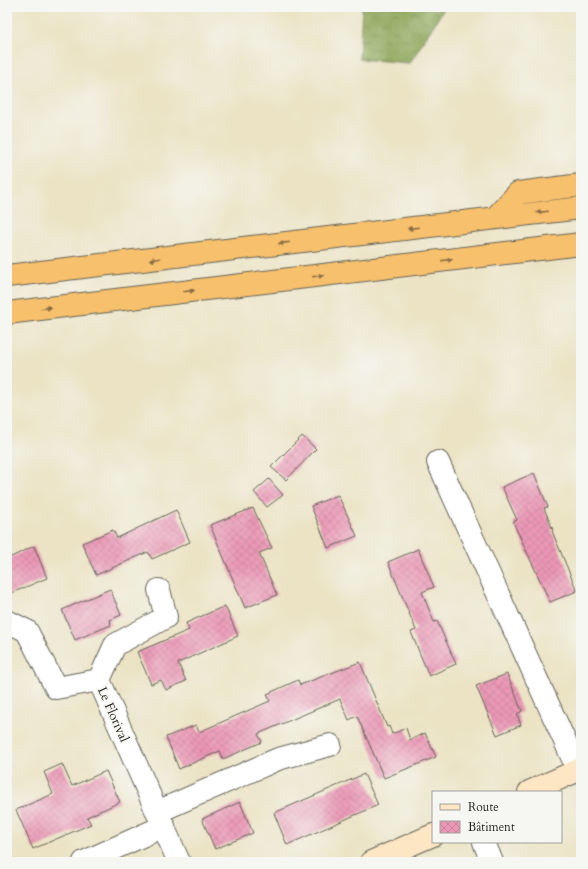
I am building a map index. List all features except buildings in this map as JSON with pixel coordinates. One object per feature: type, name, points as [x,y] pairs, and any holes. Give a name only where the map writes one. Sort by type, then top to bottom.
[{"type":"highway","points":[[495,218],[518,193],[581,185]]},
{"type":"highway","points":[[7,276],[581,208]]},
{"type":"highway","points":[[7,313],[581,244]]},
{"type":"highway","points":[[557,247],[581,258]]},
{"type":"street","points":[[438,462],[579,770],[531,791]]},
{"type":"street","name":"Le Florival","points":[[159,590],[166,617],[115,645],[99,680],[180,862]]},
{"type":"street","points":[[7,621],[27,631],[56,688],[99,680]]},
{"type":"street","points":[[84,862],[160,819],[278,760],[330,745]]},
{"type":"street","points":[[371,862],[432,835]]},
{"type":"street","points":[[484,843],[492,862]]},
{"type":"green space","points":[[362,7],[445,7],[410,63],[359,59]]}]
